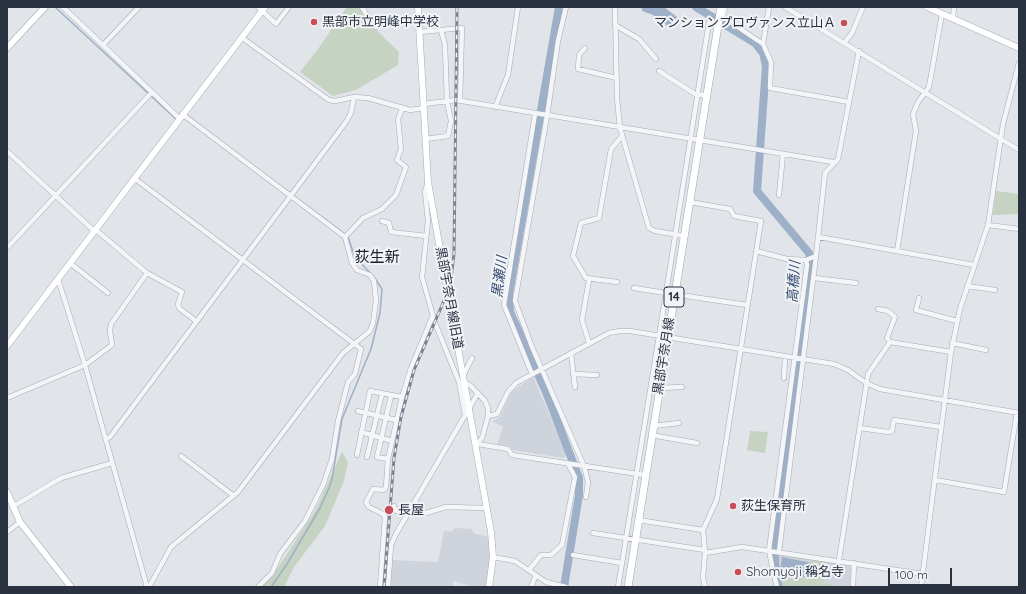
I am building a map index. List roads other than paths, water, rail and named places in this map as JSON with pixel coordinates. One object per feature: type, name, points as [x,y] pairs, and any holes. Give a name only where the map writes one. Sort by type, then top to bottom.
[{"type":"main road","name":"黒部宇奈月線","points":[[628,587],[651,435],[685,236],[721,7]]},
{"type":"street","points":[[7,48],[45,7]]},
{"type":"street","points":[[63,7],[152,92],[181,116],[345,237],[352,263],[357,270],[370,275],[376,288],[373,323],[370,330],[344,353],[234,496],[171,547],[148,587]]},
{"type":"street","points":[[103,45],[139,7]]},
{"type":"street","points":[[362,7],[372,24],[376,27]]},
{"type":"street","name":"黒部宇奈月線旧道","points":[[418,7],[428,182],[487,508],[492,557],[489,587]]},
{"type":"street","points":[[495,107],[508,75],[518,7]]},
{"type":"street","points":[[566,7],[558,41],[515,301],[516,308],[541,369],[583,466],[588,482],[586,497]]},
{"type":"street","points":[[615,7],[616,78],[620,128],[649,228],[655,231],[685,236]]},
{"type":"street","points":[[725,7],[723,18],[764,44]]},
{"type":"street","points":[[769,7],[764,44],[771,62],[770,88],[849,102]]},
{"type":"street","points":[[845,42],[852,33],[863,7]]},
{"type":"street","points":[[927,7],[1019,48]]},
{"type":"street","points":[[952,18],[954,7]]},
{"type":"street","points":[[7,346],[96,230],[241,37],[261,8],[276,24],[287,8]]},
{"type":"street","points":[[788,8],[1019,150]]},
{"type":"street","points":[[897,251],[916,131],[913,114],[918,102],[929,87],[942,14]]},
{"type":"street","points":[[618,587],[709,22]]},
{"type":"street","points":[[615,25],[639,39],[656,59]]},
{"type":"street","points":[[420,32],[462,28],[460,101]]},
{"type":"street","points":[[425,139],[448,136],[451,121],[447,101],[445,46],[441,30]]},
{"type":"street","points":[[241,37],[329,100],[335,101],[354,97],[368,98],[402,109],[410,110],[447,101],[460,101],[699,142],[833,162]]},
{"type":"street","points":[[585,48],[579,55],[578,69],[616,78]]},
{"type":"street","points":[[779,551],[814,278],[825,173],[833,162],[838,159],[859,51]]},
{"type":"street","points":[[921,587],[952,343],[967,286],[988,225],[1000,139],[1019,63]]},
{"type":"street","points":[[659,71],[698,95],[707,96]]},
{"type":"street","points":[[7,248],[152,92]]},
{"type":"street","points":[[106,439],[110,437],[346,122],[351,113],[354,97]]},
{"type":"street","points":[[345,237],[363,218],[382,209],[396,195],[406,167],[397,160],[401,149],[398,119],[402,109]]},
{"type":"street","points":[[533,374],[511,326],[504,305],[534,114]]},
{"type":"street","points":[[617,282],[589,280],[586,278],[573,256],[580,223],[599,218],[611,149],[622,136]]},
{"type":"street","points":[[7,151],[92,230],[96,230],[148,273],[182,292],[178,304],[179,308],[196,321]]},
{"type":"street","points":[[779,195],[783,154]]},
{"type":"street","points":[[134,178],[361,349],[355,374],[348,382],[338,420],[332,459],[323,485],[305,521],[280,554],[272,573],[258,587]]},
{"type":"street","points":[[428,182],[425,191],[428,221],[422,277],[433,315],[459,382],[465,415]]},
{"type":"street","points":[[690,202],[730,209],[734,216],[761,221],[717,499],[703,530],[705,551],[703,577],[705,587]]},
{"type":"street","points":[[382,221],[388,223],[391,232],[426,236]]},
{"type":"street","points":[[988,225],[1019,229]]},
{"type":"street","points":[[818,237],[974,265]]},
{"type":"street","points":[[756,251],[787,259],[806,260],[816,256]]},
{"type":"street","points":[[778,587],[772,566],[770,550],[807,265],[806,260]]},
{"type":"street","points":[[70,263],[108,293]]},
{"type":"street","points":[[7,398],[85,365],[112,345],[110,331],[111,324],[148,273]]},
{"type":"street","points":[[814,278],[856,283]]},
{"type":"street","points":[[58,279],[85,365],[148,587]]},
{"type":"street","points":[[589,280],[582,320],[589,343]]},
{"type":"street","points":[[967,286],[995,290]]},
{"type":"street","points":[[634,288],[747,305]]},
{"type":"street","points":[[919,298],[916,310],[957,321]]},
{"type":"street","points":[[878,310],[888,311],[895,317],[887,338],[890,342]]},
{"type":"street","points":[[380,587],[385,517],[384,514],[369,507],[366,502],[373,489],[384,490],[386,487],[388,459],[402,397],[411,368],[433,315]]},
{"type":"street","points":[[488,416],[497,414],[508,392],[516,383],[589,343],[609,333],[620,331],[834,364],[848,370],[866,383],[880,389],[1018,412],[1004,492],[935,480]]},
{"type":"street","points":[[890,342],[951,352]]},
{"type":"street","points":[[839,560],[868,374],[890,342]]},
{"type":"street","points":[[952,343],[986,350]]},
{"type":"street","points":[[571,353],[574,387]]},
{"type":"street","points":[[784,378],[786,356]]},
{"type":"street","points":[[472,358],[463,379],[478,393],[488,408],[488,416],[482,438],[476,445]]},
{"type":"street","points":[[573,374],[597,375]]},
{"type":"street","points":[[659,388],[682,387]]},
{"type":"street","points":[[357,455],[370,391],[402,397]]},
{"type":"street","points":[[388,587],[391,545],[468,408],[478,393]]},
{"type":"street","points":[[367,457],[382,394]]},
{"type":"street","points":[[388,459],[377,457],[391,396]]},
{"type":"street","points":[[358,411],[396,420]]},
{"type":"street","points":[[860,428],[888,432],[892,431],[894,420],[941,427]]},
{"type":"street","points":[[653,426],[679,423]]},
{"type":"street","points":[[361,432],[392,441]]},
{"type":"street","points":[[651,435],[696,443]]},
{"type":"street","points":[[476,445],[508,448],[512,455],[570,465],[645,475]]},
{"type":"street","points":[[181,456],[234,496]]},
{"type":"street","points":[[12,508],[61,478],[112,463]]},
{"type":"street","points":[[529,570],[541,555],[551,555],[562,545],[574,477],[570,465]]},
{"type":"street","points":[[7,492],[12,508],[20,522],[70,587]]},
{"type":"street","points":[[394,506],[396,511],[426,513],[446,507],[487,508]]},
{"type":"street","points":[[638,520],[703,530]]},
{"type":"street","points":[[7,532],[20,522]]},
{"type":"street","points":[[593,533],[705,551],[742,547],[779,551],[923,574]]},
{"type":"street","points":[[573,555],[622,563]]},
{"type":"street","points":[[492,557],[515,561],[546,582],[566,587]]},
{"type":"street","points":[[853,587],[854,563]]},
{"type":"street","points":[[531,587],[536,575]]},
{"type":"water","points":[[640,7],[664,7],[677,17],[670,28],[653,15],[642,11]]},
{"type":"water","points":[[782,557],[812,563],[810,578],[780,572]]},
{"type":"waterway","points":[[55,7],[177,120]]},
{"type":"waterway","name":"黒瀬川","points":[[559,7],[509,294],[510,312],[546,392],[579,478],[579,495],[564,587]]},
{"type":"waterway","name":"高橋川","points":[[696,7],[755,43],[763,53],[766,66],[757,191],[809,253],[811,263],[774,545],[776,572],[779,587]]},
{"type":"waterway","points":[[185,116],[187,115],[196,122]]},
{"type":"waterway","points":[[271,179],[345,234]]},
{"type":"waterway","points":[[271,587],[287,564],[320,508],[329,488],[332,479],[342,419],[371,349],[380,313],[382,289],[374,277],[355,257],[348,237]]},
{"type":"railway","points":[[384,587],[394,458],[401,417],[414,370],[443,303],[451,278],[454,254],[457,7]]},
{"type":"place","name":"黒部市立明峰中学校","points":[[314,22]]},
{"type":"place","name":"マンションプロヴァンス立山Ａ","points":[[844,23]]},
{"type":"place","name":"荻生保育所","points":[[733,506]]},
{"type":"place","name":"長屋","points":[[389,510]]},
{"type":"place","name":"Shomyoji 稱名寺","points":[[738,572]]},
{"type":"district","name":"荻生新","points":[[377,257]]}]
